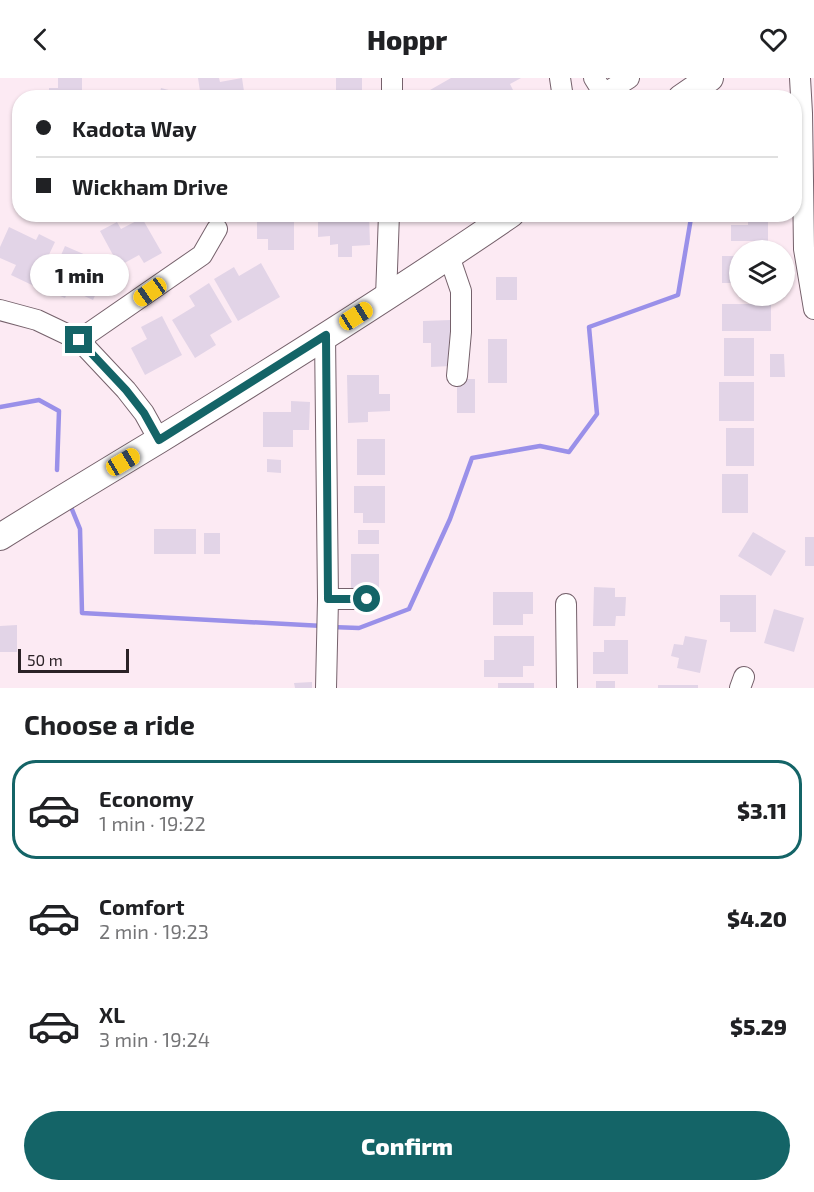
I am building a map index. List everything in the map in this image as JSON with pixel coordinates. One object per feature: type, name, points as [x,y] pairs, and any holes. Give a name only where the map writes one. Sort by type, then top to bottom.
[{"type":"main road","points":[[0,537],[326,335],[499,222]]},
{"type":"street","points":[[610,90],[629,78]]},
{"type":"street","points":[[803,119],[804,249],[814,309]]},
{"type":"street","points":[[386,297],[388,222]]},
{"type":"street","points":[[79,340],[202,255],[217,229]]},
{"type":"street","points":[[449,256],[461,291],[461,332],[457,376]]},
{"type":"street","points":[[0,309],[37,320],[79,340],[126,390],[144,413],[159,440]]},
{"type":"street","points":[[326,335],[328,616],[326,688]]},
{"type":"street","points":[[328,616],[367,599]]},
{"type":"street","points":[[566,604],[567,688]]},
{"type":"building","points":[[58,78],[82,78],[82,90],[49,90],[49,88],[58,88]]},
{"type":"building","points":[[198,78],[219,78],[220,82],[242,78],[244,90],[200,90]]},
{"type":"building","points":[[336,78],[362,78],[362,90],[336,90]]},
{"type":"building","points":[[451,78],[521,78],[510,84],[513,90],[430,90]]},
{"type":"building","points":[[117,222],[121,229],[134,222],[144,222],[162,253],[144,263],[139,255],[119,266],[100,231]]},
{"type":"building","points":[[257,222],[294,222],[294,250],[268,250],[268,239],[257,239]]},
{"type":"building","points":[[318,222],[369,222],[370,245],[352,246],[352,257],[338,257],[338,244],[330,245],[330,236],[318,237]]},
{"type":"building","points":[[768,222],[768,240],[731,240],[731,225]]},
{"type":"building","points":[[9,227],[36,240],[39,234],[55,242],[34,286],[11,275],[16,265],[0,258],[0,247]]},
{"type":"building","points":[[65,246],[109,265],[93,300],[69,289],[65,298],[46,290]]},
{"type":"building","points":[[722,256],[729,256],[729,283],[722,283]]},
{"type":"building","points":[[261,263],[280,297],[238,321],[214,279],[234,267],[239,276]]},
{"type":"building","points":[[496,277],[517,277],[517,300],[496,300]]},
{"type":"building","points":[[209,283],[232,322],[210,335],[216,345],[195,358],[172,320],[195,306],[189,296]]},
{"type":"building","points":[[722,304],[771,306],[771,331],[722,331]]},
{"type":"building","points":[[162,316],[182,355],[145,375],[131,348],[147,339],[141,327]]},
{"type":"building","points":[[451,320],[451,366],[431,367],[431,343],[423,343],[423,321]]},
{"type":"building","points":[[724,338],[754,338],[754,376],[724,376]]},
{"type":"building","points":[[488,339],[507,339],[507,383],[488,383]]},
{"type":"building","points":[[770,354],[784,354],[785,377],[770,377]]},
{"type":"building","points":[[347,375],[379,375],[379,394],[390,394],[390,411],[368,412],[368,422],[348,423]]},
{"type":"building","points":[[457,379],[475,379],[475,413],[457,413]]},
{"type":"building","points":[[719,382],[754,382],[754,421],[719,421]]},
{"type":"building","points":[[291,401],[310,402],[309,430],[293,430],[293,447],[263,447],[263,412],[291,412]]},
{"type":"building","points":[[726,428],[754,428],[754,466],[726,466]]},
{"type":"building","points":[[357,439],[385,439],[385,475],[357,475]]},
{"type":"building","points":[[267,459],[281,460],[281,473],[267,472]]},
{"type":"building","points":[[722,474],[748,474],[748,513],[722,513]]},
{"type":"building","points":[[354,486],[385,486],[385,523],[363,523],[363,513],[354,513]]},
{"type":"building","points":[[154,529],[196,529],[196,554],[154,554]]},
{"type":"building","points":[[358,530],[379,530],[379,544],[358,544]]},
{"type":"building","points":[[753,532],[786,551],[771,576],[738,556]]},
{"type":"building","points":[[204,533],[220,533],[220,554],[204,554]]},
{"type":"building","points":[[805,537],[814,537],[814,566],[805,566]]},
{"type":"building","points":[[351,554],[379,554],[379,589],[351,590]]},
{"type":"building","points":[[594,587],[615,588],[615,597],[626,597],[625,616],[616,616],[615,626],[593,626]]},
{"type":"building","points":[[493,592],[533,592],[533,614],[523,614],[523,625],[493,625]]},
{"type":"building","points":[[720,595],[756,595],[756,632],[730,632],[730,622],[720,622]]},
{"type":"building","points":[[774,609],[804,618],[794,652],[764,643]]},
{"type":"building","points":[[17,625],[17,652],[0,652],[0,626]]},
{"type":"building","points":[[494,636],[534,636],[534,666],[523,666],[523,677],[484,677],[484,660],[494,660]]},
{"type":"building","points":[[685,636],[707,640],[700,673],[677,668],[679,658],[671,656],[674,644],[683,645]]},
{"type":"building","points":[[604,640],[628,640],[628,674],[593,674],[593,652],[604,652]]},
{"type":"building","points":[[596,681],[615,681],[615,688],[596,688]]},
{"type":"building","points":[[312,682],[312,688],[295,688],[294,683]]},
{"type":"building","points":[[498,683],[534,683],[534,688],[498,688]]},
{"type":"building","points":[[658,685],[698,685],[698,688],[658,688]]},
{"type":"waterway","points":[[331,627],[359,628],[409,609],[450,519],[472,458],[540,446],[569,452],[597,414],[589,327],[678,295],[690,222]]},
{"type":"waterway","points":[[0,407],[39,400],[59,411],[57,470]]},
{"type":"waterway","points":[[71,507],[80,529],[82,613],[323,626]]},
{"type":"route","points":[[79,340],[126,390],[144,413],[159,440],[326,335],[328,599],[367,599]]}]
